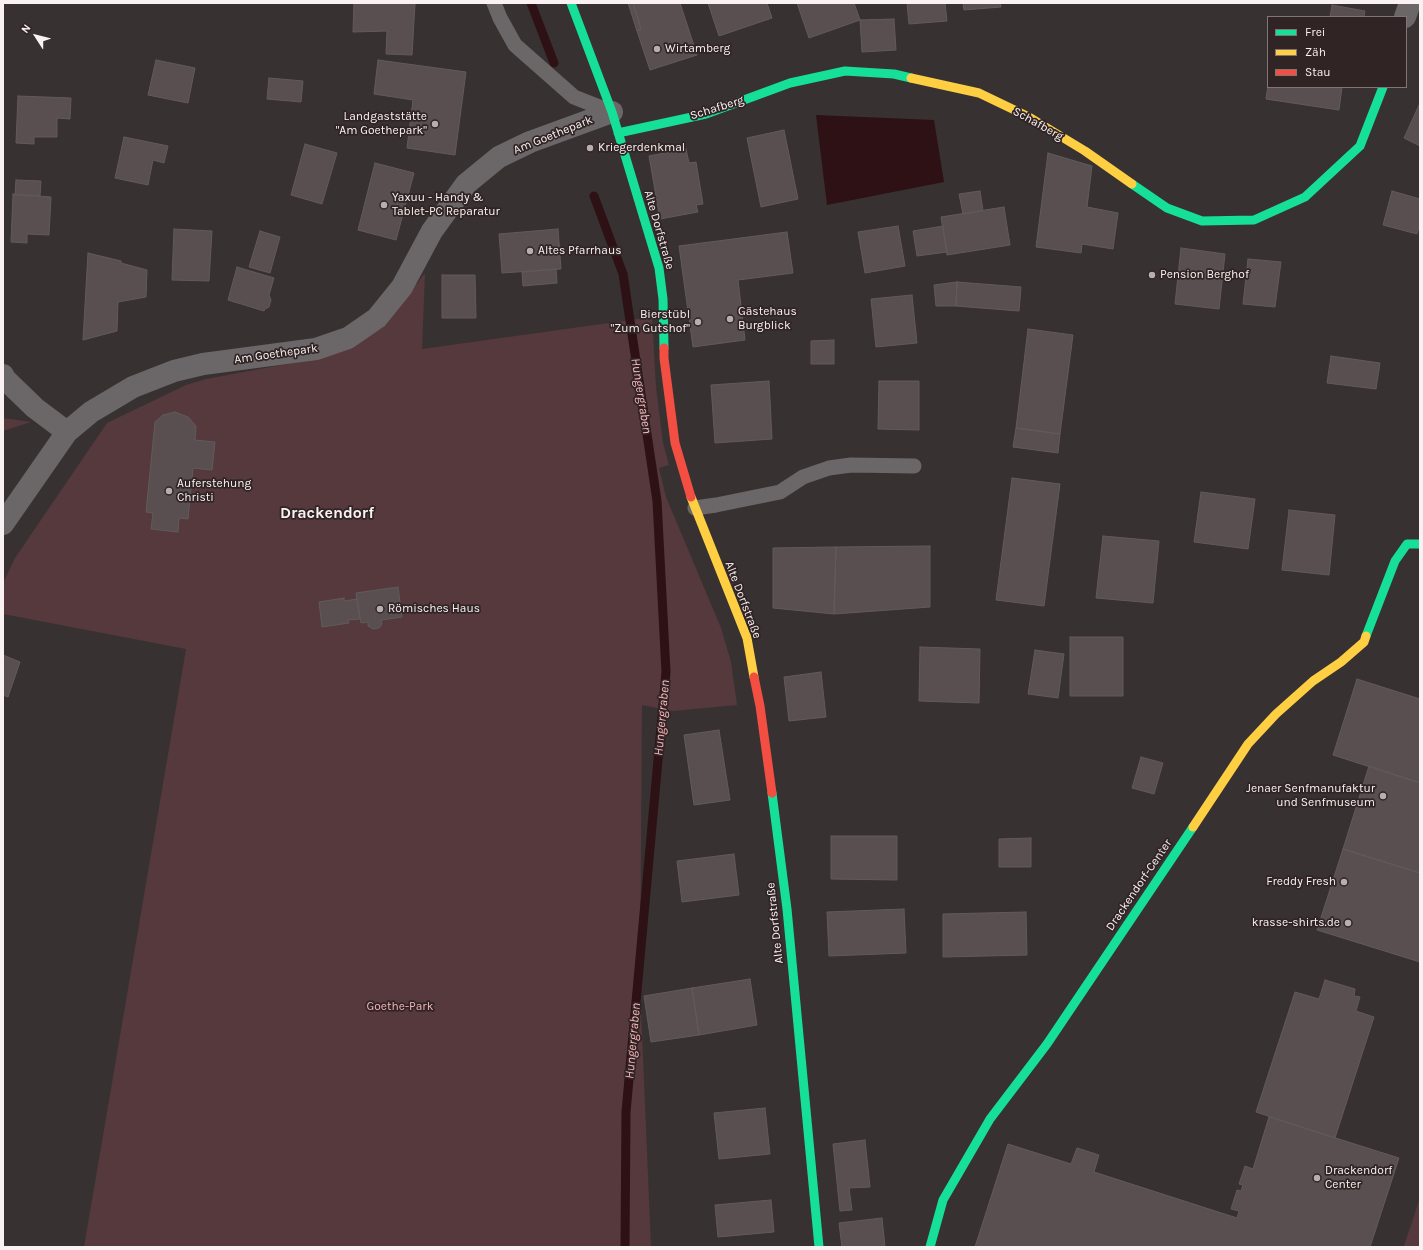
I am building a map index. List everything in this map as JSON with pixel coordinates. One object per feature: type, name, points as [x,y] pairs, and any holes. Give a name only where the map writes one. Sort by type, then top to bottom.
[{"type":"street","name":"Alte Dorfstraße","points":[[571,3],[612,112],[659,268],[663,299],[664,358],[674,443],[695,508],[747,638],[760,706],[787,909],[819,1247]]},
{"type":"street","points":[[1405,16],[1410,3]]},
{"type":"street","name":"Schafberg","points":[[618,133],[706,114],[790,83],[845,71],[894,74],[979,93],[1029,117],[1086,151],[1167,208],[1202,221],[1254,220],[1305,197],[1360,146],[1383,88]]},
{"type":"street","name":"Am Goethepark","points":[[3,524],[67,432],[91,412],[133,387],[174,371],[203,364],[316,349],[348,338],[377,318],[402,287],[432,230],[466,184],[500,157],[530,142],[612,112]]},
{"type":"street","points":[[3,375],[5,379],[35,408],[67,432]]},
{"type":"street","name":"Drackendorf-Center","points":[[930,1247],[942,1200],[990,1119],[1047,1044],[1248,744],[1276,714],[1313,681],[1341,662],[1364,642],[1395,561],[1407,544],[1420,544]]},
{"type":"lane","points":[[494,3],[500,18],[515,45],[574,97],[612,112]]},
{"type":"lane","points":[[695,508],[780,492],[803,477],[829,468],[851,465],[914,466]]},
{"type":"green space","name":"Goethe-Park","points":[[425,273],[422,349],[652,317],[656,387],[663,443],[669,465],[659,468],[666,497],[721,628],[731,662],[737,705],[673,711],[642,705],[640,985],[651,1247],[84,1247],[186,649],[3,614],[3,583],[15,558],[107,423],[186,385],[206,379],[307,361],[334,353],[406,298]]},
{"type":"green space","points":[[3,418],[31,422],[3,431]]},
{"type":"green space","points":[[1420,1198],[1420,1247],[1404,1247],[1404,1246]]},
{"type":"shaded area","points":[[816,115],[934,120],[944,182],[827,205]]},
{"type":"building","points":[[354,3],[415,3],[412,55],[386,54],[387,31],[353,32]]},
{"type":"building","points":[[628,3],[633,3],[641,29],[637,31]]},
{"type":"building","points":[[633,3],[680,3],[697,55],[650,70],[637,31],[641,29]]},
{"type":"building","points":[[708,3],[767,3],[772,18],[719,36]]},
{"type":"building","points":[[797,3],[854,3],[860,20],[809,38]]},
{"type":"building","points":[[907,3],[945,3],[947,21],[909,24]]},
{"type":"building","points":[[963,3],[1000,3],[1001,7],[964,10]]},
{"type":"building","points":[[1332,5],[1365,11],[1364,16],[1330,16]]},
{"type":"building","points":[[894,19],[896,50],[862,52],[860,20]]},
{"type":"building","points":[[156,60],[195,68],[188,103],[148,95]]},
{"type":"building","name":"Landgaststätte \"Am Goethepark\"","points":[[378,60],[466,72],[455,155],[407,148],[413,100],[374,94]]},
{"type":"building","points":[[269,78],[303,81],[301,102],[267,99]]},
{"type":"building","points":[[1268,88],[1342,88],[1339,110],[1266,99]]},
{"type":"building","points":[[18,96],[71,98],[70,119],[57,118],[57,137],[34,137],[34,144],[16,143]]},
{"type":"building","points":[[1420,103],[1420,146],[1404,138]]},
{"type":"building","points":[[784,130],[798,199],[761,207],[747,138]]},
{"type":"building","points":[[124,137],[168,146],[164,163],[153,160],[148,185],[115,178]]},
{"type":"building","points":[[305,144],[337,153],[322,204],[291,195]]},
{"type":"building","points":[[686,149],[689,163],[696,162],[703,204],[696,205],[698,212],[660,219],[649,156]]},
{"type":"building","points":[[1048,153],[1092,166],[1087,207],[1118,213],[1113,249],[1082,244],[1081,253],[1036,247]]},
{"type":"building","points":[[375,163],[414,173],[396,240],[358,230]]},
{"type":"building","points":[[16,180],[41,181],[40,196],[15,195]]},
{"type":"building","points":[[980,191],[983,211],[963,214],[959,194]]},
{"type":"building","points":[[1392,191],[1420,199],[1420,223],[1417,234],[1383,225]]},
{"type":"building","points":[[13,194],[51,197],[49,235],[27,234],[27,243],[11,242]]},
{"type":"building","points":[[1004,207],[1010,245],[947,255],[941,217]]},
{"type":"building","points":[[898,226],[905,266],[865,273],[858,232]]},
{"type":"building","points":[[943,226],[947,252],[917,256],[913,231]]},
{"type":"building","points":[[174,229],[212,231],[209,281],[172,280]]},
{"type":"building","name":"Altes Pfarrhaus","points":[[558,229],[561,269],[502,273],[499,234]]},
{"type":"building","points":[[260,231],[280,237],[270,273],[249,267]]},
{"type":"building","points":[[787,232],[793,273],[738,280],[745,340],[693,347],[679,246]]},
{"type":"building","points":[[1181,248],[1225,254],[1219,309],[1175,304]]},
{"type":"building","points":[[88,253],[121,261],[121,263],[147,270],[146,297],[118,302],[117,331],[83,340]]},
{"type":"building","points":[[1248,259],[1281,262],[1275,307],[1243,304]]},
{"type":"building","points":[[237,267],[274,278],[269,295],[271,300],[269,307],[264,311],[228,300]]},
{"type":"building","points":[[556,269],[557,283],[523,286],[522,272]]},
{"type":"building","points":[[442,275],[475,275],[476,318],[442,318]]},
{"type":"building","points":[[957,282],[956,306],[936,306],[934,285]]},
{"type":"building","points":[[957,282],[1021,287],[1019,311],[956,306]]},
{"type":"building","points":[[912,295],[917,343],[876,347],[871,299]]},
{"type":"building","points":[[1028,329],[1073,335],[1060,434],[1016,428]]},
{"type":"building","points":[[834,340],[834,364],[811,364],[811,341]]},
{"type":"building","points":[[1331,356],[1380,363],[1376,389],[1327,383]]},
{"type":"building","points":[[769,381],[772,439],[715,443],[711,385]]},
{"type":"building","points":[[879,381],[919,381],[919,430],[878,429]]},
{"type":"building","name":"Auferstehung Christi","points":[[175,412],[188,417],[196,426],[195,440],[215,442],[212,470],[193,468],[188,519],[179,518],[178,532],[151,529],[153,513],[146,512],[155,422],[163,415]]},
{"type":"building","points":[[1016,428],[1060,434],[1058,453],[1013,447]]},
{"type":"building","points":[[1012,478],[1060,484],[1044,606],[996,600]]},
{"type":"building","points":[[1201,492],[1255,499],[1248,549],[1194,542]]},
{"type":"building","points":[[1289,510],[1335,515],[1329,575],[1282,570]]},
{"type":"building","points":[[1103,536],[1159,541],[1153,603],[1096,598]]},
{"type":"building","points":[[930,546],[930,607],[834,614],[836,547]]},
{"type":"building","points":[[836,547],[834,614],[773,608],[773,548]]},
{"type":"building","name":"Römisches Haus","points":[[398,587],[402,617],[381,620],[382,624],[379,628],[373,629],[368,626],[368,622],[361,623],[356,593]]},
{"type":"building","points":[[344,598],[344,601],[357,599],[360,619],[348,620],[349,623],[322,627],[319,602]]},
{"type":"building","points":[[1070,637],[1123,637],[1123,696],[1070,696]]},
{"type":"building","points":[[920,647],[980,649],[979,703],[919,701]]},
{"type":"building","points":[[1035,650],[1064,654],[1058,698],[1028,694]]},
{"type":"building","points":[[3,655],[20,662],[8,697],[3,695]]},
{"type":"building","points":[[821,672],[826,717],[789,721],[784,677]]},
{"type":"building","points":[[1357,679],[1420,699],[1420,783],[1333,755]]},
{"type":"building","points":[[719,730],[730,800],[694,805],[684,735]]},
{"type":"building","points":[[1141,757],[1163,763],[1154,794],[1132,788]]},
{"type":"building","points":[[1369,766],[1420,783],[1420,873],[1343,849]]},
{"type":"building","points":[[831,836],[897,836],[897,880],[831,879]]},
{"type":"building","points":[[1031,838],[1031,867],[999,867],[999,839]]},
{"type":"building","points":[[1343,849],[1420,873],[1420,962],[1317,930]]},
{"type":"building","points":[[734,854],[739,895],[682,902],[677,861]]},
{"type":"building","points":[[904,909],[906,953],[829,956],[827,912]]},
{"type":"building","points":[[1026,912],[1027,955],[943,957],[943,914]]},
{"type":"building","points":[[750,979],[757,1025],[699,1035],[692,988]]},
{"type":"building","name":"Drackendorf Center","points":[[1325,980],[1355,989],[1354,996],[1360,997],[1356,1011],[1374,1017],[1335,1138],[1256,1112],[1295,992],[1319,999]]},
{"type":"building","points":[[692,988],[699,1035],[651,1042],[644,996]]},
{"type":"building","points":[[765,1108],[770,1154],[719,1159],[714,1113]]},
{"type":"building","name":"Drackendorf Center","points":[[1269,1117],[1399,1158],[1370,1247],[975,1247],[1008,1144],[1071,1164],[1077,1148],[1099,1155],[1094,1172],[1237,1218],[1239,1211],[1231,1209],[1237,1190],[1241,1191],[1243,1185],[1239,1184],[1245,1166],[1253,1169]]},
{"type":"building","points":[[865,1140],[870,1187],[849,1188],[852,1210],[840,1211],[833,1144]]},
{"type":"building","points":[[771,1200],[774,1232],[718,1237],[715,1205]]},
{"type":"building","points":[[882,1218],[885,1247],[842,1247],[839,1223]]},
{"type":"waterway","name":"Hungergraben","points":[[531,3],[554,63]]},
{"type":"waterway","name":"Hungergraben","points":[[594,196],[623,274],[657,501],[666,672],[626,1112],[625,1247]]},
{"type":"traffic: fast","points":[[571,3],[612,112],[659,268],[663,299],[664,348]]},
{"type":"traffic: fast","points":[[618,133],[706,114],[790,83],[845,71],[894,74],[911,78]]},
{"type":"traffic: fast","points":[[1132,184],[1167,208],[1202,221],[1254,220],[1305,197],[1360,146],[1383,88]]},
{"type":"traffic: fast","points":[[1366,636],[1395,561],[1407,544],[1420,544]]},
{"type":"traffic: fast","points":[[772,793],[787,909],[819,1247]]},
{"type":"traffic: fast","points":[[930,1247],[943,1200],[990,1119],[1047,1044],[1193,827]]},
{"type":"traffic: slow","points":[[911,78],[979,93],[1029,117],[1085,151],[1132,184]]},
{"type":"traffic: slow","points":[[691,497],[747,638],[754,677]]},
{"type":"traffic: slow","points":[[1193,827],[1248,744],[1276,714],[1313,681],[1341,662],[1364,642],[1366,636]]},
{"type":"traffic: jam","points":[[664,348],[675,443],[691,497]]},
{"type":"traffic: jam","points":[[754,677],[760,706],[772,793]]},
{"type":"place","name":"Wirtamberg","points":[[657,49]]},
{"type":"place","name":"Landgaststätte \"Am Goethepark\"","points":[[435,124]]},
{"type":"place","name":"Kriegerdenkmal","points":[[590,148]]},
{"type":"place","name":"Yaxuu - Handy & Tablet-PC Reparatur","points":[[384,205]]},
{"type":"place","name":"Altes Pfarrhaus","points":[[530,251]]},
{"type":"place","name":"Pension Berghof","points":[[1152,275]]},
{"type":"place","name":"Gästehaus Burgblick","points":[[730,319]]},
{"type":"place","name":"Bierstübl \"Zum Gutshof\"","points":[[698,322]]},
{"type":"place","name":"Auferstehung Christi","points":[[169,491]]},
{"type":"place","name":"Römisches Haus","points":[[380,609]]},
{"type":"place","name":"Jenaer Senfmanufaktur und Senfmuseum","points":[[1383,796]]},
{"type":"place","name":"Freddy Fresh","points":[[1344,882]]},
{"type":"place","name":"krasse-shirts.de","points":[[1348,923]]},
{"type":"place","name":"Drackendorf Center","points":[[1317,1178]]},
{"type":"district","name":"Drackendorf","points":[[327,513]]}]
